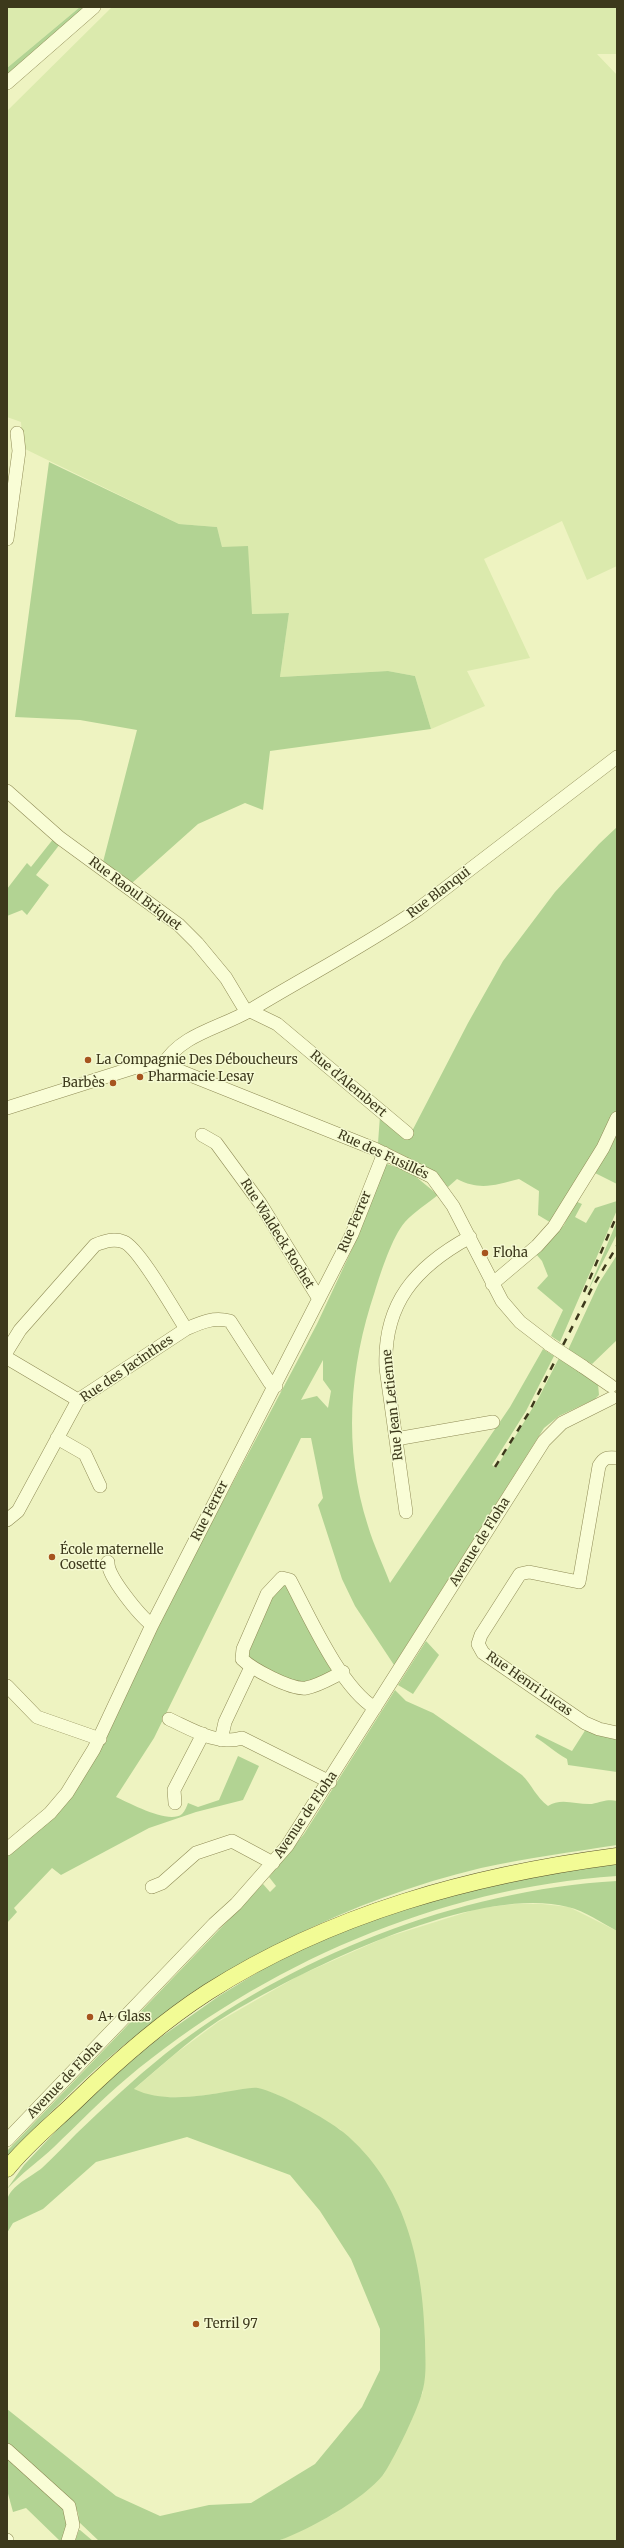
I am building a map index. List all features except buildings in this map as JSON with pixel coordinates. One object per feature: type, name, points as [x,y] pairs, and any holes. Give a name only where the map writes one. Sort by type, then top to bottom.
[{"type":"main road","points":[[7,2169],[107,2070],[142,2041],[208,1992],[291,1945],[402,1901],[457,1885],[515,1872],[617,1856]]},
{"type":"street","points":[[7,83],[94,7]]},
{"type":"street","points":[[7,539],[19,451],[17,433]]},
{"type":"street","name":"Rue Blanqui","points":[[163,1065],[169,1055],[181,1043],[248,1011],[386,931],[417,910],[617,757]]},
{"type":"street","name":"Rue Raoul Briquet","points":[[7,791],[60,838],[179,925],[197,943],[248,1011]]},
{"type":"street","name":"Rue d'Alembert","points":[[248,1011],[257,1013],[277,1024],[407,1133]]},
{"type":"street","points":[[7,1108],[134,1068],[163,1065]]},
{"type":"street","name":"Rue des Fusillés","points":[[163,1065],[384,1153],[424,1172],[436,1180],[453,1206],[470,1237],[492,1284],[513,1314],[550,1345],[582,1366],[614,1392]]},
{"type":"street","points":[[492,1284],[537,1246],[554,1227],[603,1148],[617,1118]]},
{"type":"street","name":"Rue Waldeck Rochet","points":[[202,1135],[216,1143],[260,1203],[319,1299]]},
{"type":"street","name":"Rue Ferrer","points":[[7,1849],[50,1813],[63,1798],[100,1739],[152,1625],[276,1386],[352,1234],[384,1153]]},
{"type":"street","name":"Rue Jean Letienne","points":[[406,1512],[385,1348],[392,1314],[408,1288],[422,1273],[470,1237]]},
{"type":"street","points":[[7,1351],[20,1330],[95,1245],[105,1240],[114,1240],[132,1247],[186,1329]]},
{"type":"street","name":"Rue des Jacinthes","points":[[7,1520],[18,1511],[78,1400],[186,1329],[204,1321],[218,1318],[230,1321],[270,1382],[276,1386]]},
{"type":"street","points":[[7,1358],[78,1400]]},
{"type":"street","name":"Avenue de Floha","points":[[7,2140],[214,1924],[236,1904],[273,1863],[299,1830],[330,1782],[375,1708],[544,1441],[562,1423],[614,1392]]},
{"type":"street","points":[[396,1439],[493,1422]]},
{"type":"street","points":[[57,1438],[85,1454],[100,1486]]},
{"type":"street","name":"Rue Henri Lucas","points":[[617,1458],[608,1457],[602,1460],[599,1466],[578,1582],[529,1572],[520,1574],[480,1635],[478,1644],[483,1653],[585,1723],[599,1730],[617,1733]]},
{"type":"street","points":[[108,1562],[108,1569],[131,1602],[152,1625]]},
{"type":"street","points":[[343,1672],[304,1688],[297,1688],[251,1667],[242,1659],[243,1649],[267,1594],[282,1578],[290,1580],[326,1648],[343,1672],[358,1694],[375,1708]]},
{"type":"street","points":[[221,1740],[225,1722],[251,1667]]},
{"type":"street","points":[[7,1686],[37,1717],[100,1739]]},
{"type":"street","points":[[169,1719],[221,1740],[231,1742],[242,1738],[330,1782]]},
{"type":"street","points":[[175,1802],[174,1790],[203,1734]]},
{"type":"street","points":[[152,1887],[162,1884],[196,1853],[232,1841],[273,1863]]},
{"type":"street","points":[[7,2450],[69,2506],[73,2525],[68,2541]]},
{"type":"green space","points":[[7,7],[80,7],[7,68]]},
{"type":"green space","points":[[80,7],[87,7],[7,75],[7,68]]},
{"type":"green space","points":[[112,7],[617,7],[617,54],[597,54],[617,75],[617,566],[587,580],[562,521],[484,559],[530,658],[467,671],[485,706],[431,729],[415,676],[388,671],[280,677],[289,613],[252,614],[222,547],[217,527],[179,524],[23,448],[21,422],[7,417],[7,111]]},
{"type":"green space","points":[[49,462],[179,524],[217,527],[222,547],[248,546],[252,614],[289,613],[280,677],[388,671],[415,676],[431,729],[270,751],[263,810],[245,803],[198,824],[132,883],[103,862],[137,730],[80,720],[15,717]]},
{"type":"green space","points":[[617,827],[617,1111],[612,1122],[553,1224],[538,1215],[539,1191],[519,1179],[495,1185],[480,1186],[465,1183],[457,1179],[448,1187],[437,1174],[421,1164],[415,1176],[438,1195],[413,1215],[400,1228],[391,1245],[366,1320],[359,1349],[355,1379],[352,1408],[352,1438],[360,1497],[373,1541],[390,1583],[510,1407],[543,1349],[554,1356],[526,1411],[492,1465],[496,1468],[538,1399],[559,1358],[598,1384],[599,1395],[595,1399],[559,1416],[544,1428],[394,1665],[355,1606],[342,1579],[318,1505],[323,1498],[311,1438],[301,1438],[154,1738],[116,1797],[149,1812],[168,1817],[176,1817],[183,1813],[188,1803],[198,1807],[219,1800],[238,1756],[259,1766],[243,1800],[196,1812],[149,1828],[61,1875],[52,1868],[14,1908],[17,1912],[7,1923],[7,1855],[55,1816],[87,1772],[102,1747],[160,1620],[317,1324],[354,1245],[381,1172],[387,1164],[402,1169],[407,1157],[378,1143],[380,1116],[409,1137],[468,1023],[503,961],[555,892],[599,844]],"holes":[[[323,1360],[323,1380],[331,1391],[328,1408],[317,1396],[301,1400]]]},
{"type":"green space","points":[[54,838],[60,844],[36,875],[49,885],[27,915],[22,910],[7,916],[7,889],[27,863],[31,867]]},
{"type":"green space","points":[[617,1129],[617,1184],[593,1172]]},
{"type":"green space","points":[[575,1201],[582,1204],[575,1217],[586,1223],[595,1208],[617,1201],[617,1210],[560,1342],[551,1336],[563,1310],[537,1288],[548,1276],[542,1261],[536,1254],[564,1225]]},
{"type":"green space","points":[[617,1221],[617,1234],[587,1293]]},
{"type":"green space","points":[[617,1255],[617,1340],[592,1364],[568,1350],[599,1283]]},
{"type":"green space","points":[[282,1578],[343,1672],[312,1686],[251,1667],[243,1649]]},
{"type":"green space","points":[[426,1641],[439,1655],[413,1694],[398,1685]]},
{"type":"green space","points":[[395,1690],[406,1701],[433,1713],[522,1775],[540,1799],[548,1806],[558,1802],[592,1804],[613,1800],[617,1801],[617,1845],[498,1864],[433,1881],[338,1915],[248,1960],[205,1986],[108,2058],[50,2113],[7,2157],[7,2151],[263,1884],[270,1892],[276,1886],[269,1877],[304,1834]]},
{"type":"green space","points":[[586,1729],[617,1740],[617,1772],[568,1765],[567,1759],[535,1737],[537,1734],[572,1751]]},
{"type":"green space","points":[[617,1860],[617,1876],[550,1883],[484,1897],[420,1915],[356,1939],[295,1967],[235,2000],[179,2038],[126,2079],[7,2189],[24,2165],[73,2113],[115,2075],[154,2042],[219,1996],[270,1965],[343,1929],[503,1879]]},
{"type":"green space","points":[[617,1881],[617,1931],[587,1914],[568,1907],[530,1903],[485,1908],[437,1920],[388,1937],[339,1957],[252,2001],[218,2021],[196,2037],[134,2089],[157,2096],[182,2097],[258,2088],[289,2100],[326,2120],[343,2132],[364,2152],[382,2175],[396,2200],[415,2253],[423,2311],[426,2364],[425,2377],[421,2397],[412,2420],[383,2475],[363,2494],[335,2513],[306,2529],[280,2540],[268,2542],[99,2541],[79,2522],[78,2512],[7,2445],[7,2409],[116,2496],[160,2516],[209,2505],[251,2503],[315,2464],[362,2407],[380,2370],[380,2329],[351,2259],[320,2211],[290,2175],[187,2137],[96,2162],[43,2209],[13,2223],[7,2233],[6,2204],[9,2195],[17,2186],[42,2168],[109,2103],[165,2054],[214,2019],[266,1987],[321,1959],[378,1934],[437,1914],[497,1898],[557,1887]]},
{"type":"green space","points":[[515,1904],[542,1904],[569,1907],[617,1931],[617,2541],[278,2541],[332,2515],[384,2474],[423,2392],[341,2130],[278,2095],[257,2088],[191,2097],[152,2097],[133,2090],[175,2054],[218,2022],[298,1976],[384,1938],[480,1908]]},
{"type":"green space","points":[[7,2456],[67,2512],[66,2541],[60,2541],[26,2508],[13,2512],[7,2490]]},
{"type":"green space","points":[[80,2530],[93,2541],[75,2541]]},
{"type":"railway","points":[[584,1292],[617,1215]]},
{"type":"railway","points":[[495,1467],[528,1414],[592,1288],[617,1246]]},
{"type":"place","name":"La Compagnie Des Déboucheurs","points":[[88,1060]]},
{"type":"place","name":"Pharmacie Lesay","points":[[140,1077]]},
{"type":"place","name":"Barbès","points":[[113,1083]]},
{"type":"place","name":"Floha","points":[[485,1253]]},
{"type":"place","name":"École maternelle Cosette","points":[[52,1557]]},
{"type":"place","name":"A+ Glass","points":[[90,2017]]},
{"type":"place","name":"Terril 97","points":[[196,2324]]}]
